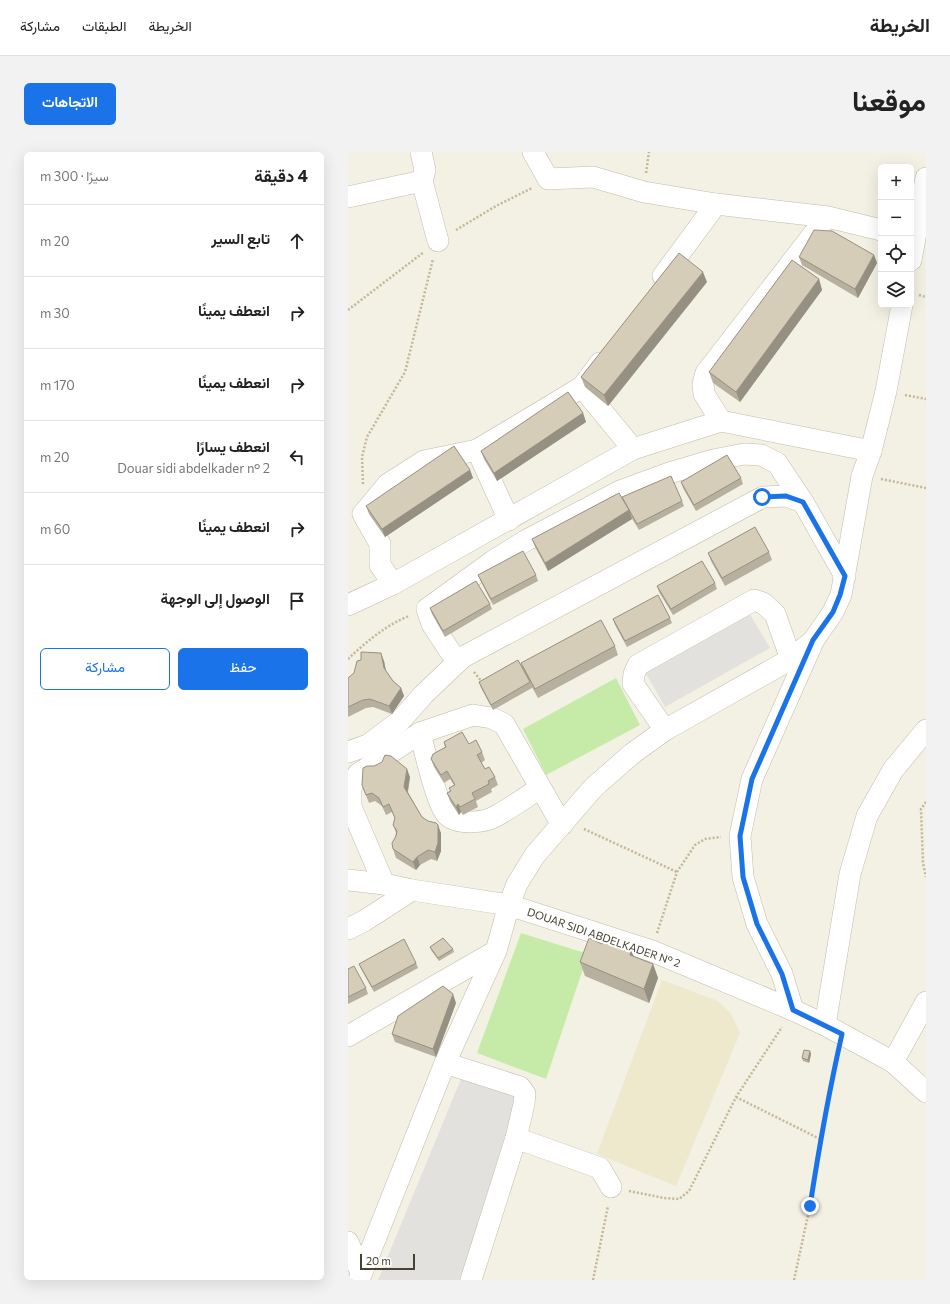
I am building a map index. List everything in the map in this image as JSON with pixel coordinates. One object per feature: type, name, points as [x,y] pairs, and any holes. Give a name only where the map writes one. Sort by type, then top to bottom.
[{"type":"street","points":[[422,152],[425,170],[422,181],[438,241]]},
{"type":"street","points":[[533,152],[548,179],[593,177],[644,192],[716,204],[828,217],[878,229]]},
{"type":"street","points":[[913,236],[926,178]]},
{"type":"street","points":[[348,197],[422,181]]},
{"type":"street","points":[[651,292],[716,204]]},
{"type":"street","points":[[721,421],[704,394],[703,384],[706,373],[828,217]]},
{"type":"street","points":[[793,1010],[782,974],[757,924],[743,877],[740,836],[752,779],[813,640],[833,612],[840,595],[845,576],[862,476],[871,451],[886,391],[901,308]]},
{"type":"street","points":[[393,584],[380,564],[380,544],[363,514],[388,484],[424,461],[477,450],[582,387],[610,350]]},
{"type":"street","points":[[582,387],[633,449]]},
{"type":"street","points":[[348,605],[393,584],[633,449],[721,421],[871,451]]},
{"type":"street","points":[[477,450],[509,520]]},
{"type":"street","points":[[457,662],[432,624],[426,609],[493,561],[531,538],[620,491],[669,473],[713,460],[744,454],[761,455],[777,463],[803,502],[845,576]]},
{"type":"street","points":[[348,752],[368,745],[400,721],[424,694],[463,657],[762,497],[786,496],[803,502]]},
{"type":"street","points":[[665,730],[633,684],[634,674],[638,665],[645,661],[754,600],[763,603],[775,614],[791,659]]},
{"type":"street","points":[[360,1277],[445,1063],[496,951],[509,905],[517,884],[535,855],[570,826],[594,787],[633,753],[665,730],[791,659],[813,640]]},
{"type":"street","points":[[384,884],[351,807],[351,788],[358,774],[420,733],[473,715],[492,718],[504,724],[540,788],[570,826]]},
{"type":"street","points":[[834,1030],[850,874],[867,816],[893,770],[926,730]]},
{"type":"street","points":[[420,733],[438,797],[447,815],[457,820],[478,822],[495,817],[540,788]]},
{"type":"street","name":"DOUAR SIDI ABDELKADER N° 2","points":[[348,880],[384,884],[412,890],[509,905],[652,951],[793,1010],[834,1030],[893,1062],[926,1092]]},
{"type":"street","points":[[348,929],[364,921],[412,890]]},
{"type":"street","points":[[348,1036],[496,951]]},
{"type":"street","points":[[893,1062],[926,1002]]},
{"type":"street","points":[[445,1063],[520,1087],[525,1094],[516,1138],[471,1280]]},
{"type":"street","points":[[516,1138],[600,1168],[611,1187]]},
{"type":"street","points":[[348,1242],[360,1277]]},
{"type":"path","points":[[363,514],[362,457],[367,437],[405,372],[438,241]]},
{"type":"path","points":[[862,476],[926,488]]},
{"type":"path","points":[[348,659],[364,644],[396,621],[426,609]]},
{"type":"path","points":[[926,802],[921,809],[923,863],[926,877]]},
{"type":"path","points":[[570,826],[677,872]]},
{"type":"path","points":[[652,951],[677,872],[695,844],[705,839],[740,836]]},
{"type":"path","points":[[593,1280],[611,1187],[664,1198],[679,1198],[689,1191],[736,1097],[793,1010]]},
{"type":"path","points":[[794,1280],[810,1206],[820,1140],[827,1112],[832,1078],[834,1030]]},
{"type":"path","points":[[736,1097],[820,1140]]},
{"type":"shaded area","points":[[748,611],[770,648],[665,707],[644,670]]},
{"type":"shaded area","points":[[662,980],[718,1001],[731,1014],[740,1033],[676,1186],[597,1154]]},
{"type":"shaded area","points":[[461,1079],[521,1095],[461,1280],[378,1280]]},
{"type":"green space","points":[[616,678],[640,725],[546,775],[523,729]]},
{"type":"green space","points":[[521,933],[588,954],[546,1079],[477,1053]]},
{"type":"building","points":[[814,230],[832,231],[874,255],[855,289],[799,257]]},
{"type":"building","points":[[679,253],[703,272],[604,395],[581,377]]},
{"type":"building","points":[[792,260],[819,279],[736,392],[709,372]]},
{"type":"building","points":[[568,392],[583,413],[494,473],[481,451]]},
{"type":"building","points":[[454,446],[470,470],[382,529],[366,506]]},
{"type":"building","points":[[727,455],[741,478],[694,505],[681,482]]},
{"type":"building","points":[[671,476],[682,501],[637,524],[622,497]]},
{"type":"building","points":[[619,493],[629,510],[545,563],[532,539]]},
{"type":"building","points":[[755,527],[769,552],[722,578],[708,553]]},
{"type":"building","points":[[523,551],[536,575],[491,599],[478,575]]},
{"type":"building","points":[[702,561],[715,583],[671,609],[657,586]]},
{"type":"building","points":[[476,581],[490,604],[443,631],[430,608]]},
{"type":"building","points":[[658,595],[670,618],[625,641],[613,619]]},
{"type":"building","points":[[601,620],[615,646],[535,689],[521,663]]},
{"type":"building","points":[[361,652],[381,653],[384,668],[393,681],[401,688],[389,706],[370,699],[363,700],[348,707],[348,678],[354,673],[357,661],[361,660]]},
{"type":"building","points":[[518,660],[530,682],[491,705],[479,682]]},
{"type":"building","points":[[462,732],[469,744],[476,740],[482,752],[477,755],[485,769],[489,767],[495,777],[488,781],[489,784],[472,793],[475,799],[460,807],[458,804],[456,807],[447,793],[451,791],[449,788],[455,785],[447,771],[441,775],[431,759],[433,754],[446,747],[444,742]]},
{"type":"building","points":[[385,755],[391,756],[407,769],[404,787],[422,817],[438,825],[438,843],[435,852],[428,850],[417,857],[413,862],[393,849],[392,843],[397,831],[393,825],[395,818],[389,804],[383,807],[379,798],[372,793],[366,795],[362,785],[363,768],[367,766],[374,766],[382,762]]},
{"type":"building","points":[[443,938],[453,949],[438,958],[430,947]]},
{"type":"building","points":[[589,938],[602,944],[604,940],[631,950],[630,955],[653,964],[644,989],[580,962]]},
{"type":"building","points":[[404,939],[416,963],[372,987],[359,964]]},
{"type":"building","points":[[354,966],[366,988],[348,997],[348,969]]},
{"type":"building","points":[[443,986],[453,994],[433,1049],[392,1034],[398,1016]]},
{"type":"building","points":[[804,1050],[810,1051],[808,1060],[802,1058]]},
{"type":"route","points":[[762,497],[786,496],[803,502],[845,576],[840,595],[833,612],[813,640],[752,779],[740,836],[743,877],[757,924],[782,974],[793,1010],[842,1034],[820,1140],[810,1206]]}]
